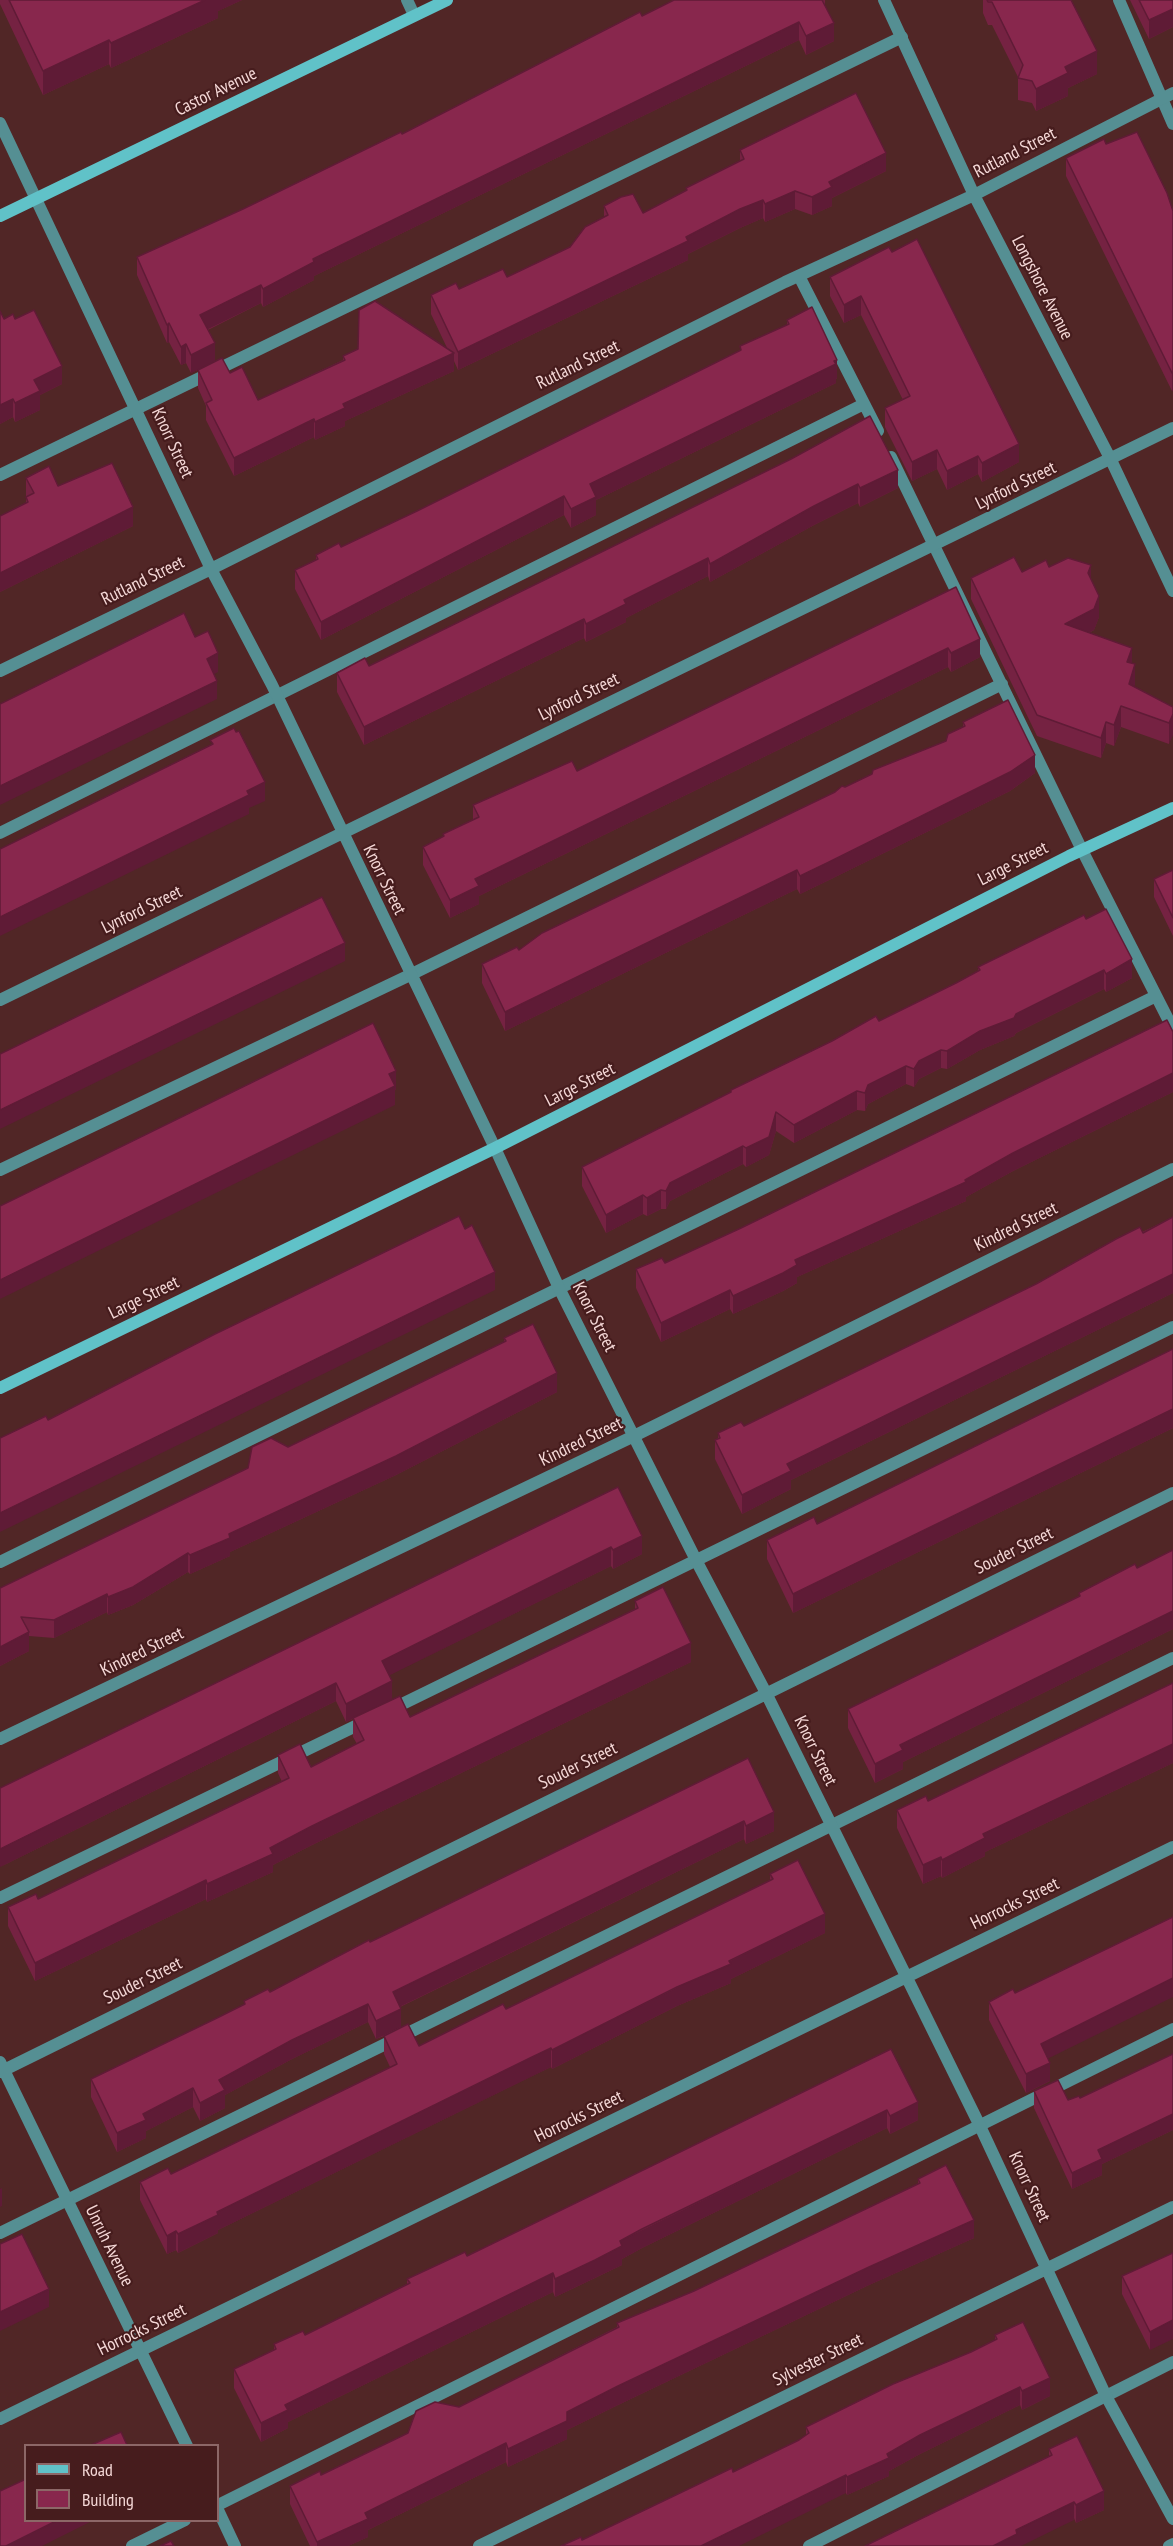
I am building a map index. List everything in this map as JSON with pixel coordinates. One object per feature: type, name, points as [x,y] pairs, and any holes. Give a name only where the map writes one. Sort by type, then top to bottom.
[{"type":"street","points":[[407,0],[414,15]]},
{"type":"street","name":"Castor Avenue","points":[[0,216],[447,0]]},
{"type":"street","name":"Longshore Avenue","points":[[884,0],[974,195],[1111,460],[1173,591]]},
{"type":"street","points":[[1119,0],[1173,124]]},
{"type":"street","points":[[0,475],[902,37]]},
{"type":"street","name":"Rutland Street","points":[[0,670],[211,569],[799,276],[974,195],[1173,93]]},
{"type":"street","name":"Knorr Street","points":[[0,123],[211,569],[278,697],[340,832],[495,1148],[559,1288],[697,1562],[766,1693],[907,1978],[1048,2268],[1106,2396],[1173,2519]]},
{"type":"street","points":[[799,276],[936,545],[1082,850],[1173,1029]]},
{"type":"street","points":[[0,833],[278,697],[864,404]]},
{"type":"street","name":"Lynford Street","points":[[0,1000],[340,832],[936,545],[1173,428]]},
{"type":"street","points":[[0,1170],[410,975],[1002,684]]},
{"type":"street","name":"Large Street","points":[[0,1388],[495,1148],[1082,850],[1173,808]]},
{"type":"street","points":[[0,1562],[1156,996]]},
{"type":"street","name":"Kindred Street","points":[[0,1739],[634,1436],[1173,1169]]},
{"type":"street","points":[[0,1898],[697,1562],[1173,1327]]},
{"type":"street","name":"Souder Street","points":[[1,2068],[1173,1493]]},
{"type":"street","points":[[0,2233],[1173,1658]]},
{"type":"street","name":"Horrocks Street","points":[[0,2419],[1173,1847]]},
{"type":"street","points":[[219,2504],[1173,2029]]},
{"type":"street","name":"Unruh Avenue","points":[[1,2068],[187,2444]]},
{"type":"street","name":"Sylvester Street","points":[[479,2546],[1173,2207]]},
{"type":"street","points":[[809,2546],[1173,2362]]},
{"type":"street","points":[[219,2512],[236,2546]]},
{"type":"street","points":[[132,2546],[180,2522]]},
{"type":"street","points":[[1169,2546],[1173,2544]]},
{"type":"building","points":[[9,0],[205,0],[111,43],[109,40],[43,71]]},
{"type":"building","points":[[674,0],[822,0],[834,23],[806,36],[799,22],[313,259],[314,262],[263,289],[261,285],[200,315],[215,343],[191,355],[186,344],[181,347],[169,323],[167,325],[137,257],[243,209],[401,132],[402,134],[640,12],[642,16]]},
{"type":"building","points":[[987,0],[1071,0],[1097,51],[1065,67],[1068,73],[1036,89],[1032,81],[1018,78],[1023,65],[992,2]]},
{"type":"building","points":[[1139,0],[1173,0],[1173,9],[1149,20]]},
{"type":"building","points":[[856,93],[886,153],[829,182],[832,187],[812,197],[795,191],[765,204],[763,200],[740,209],[686,237],[688,241],[458,352],[431,295],[456,283],[459,289],[503,269],[507,277],[570,247],[585,227],[608,215],[604,206],[621,197],[633,194],[643,213],[744,159],[740,150]]},
{"type":"building","points":[[1137,132],[1167,193],[1173,211],[1172,373],[1066,158],[1104,139],[1106,144]]},
{"type":"building","points":[[917,239],[1019,444],[982,463],[978,456],[947,471],[937,450],[912,462],[885,408],[910,396],[861,296],[844,305],[830,277],[889,247],[892,252]]},
{"type":"building","points":[[375,301],[454,353],[343,404],[345,408],[315,422],[314,419],[234,458],[206,403],[212,400],[198,370],[222,358],[230,373],[242,367],[258,400],[345,360],[343,356],[358,349],[359,310]]},
{"type":"building","points":[[812,307],[837,360],[834,361],[836,364],[590,484],[596,497],[571,509],[564,496],[321,622],[295,570],[318,559],[316,555],[339,543],[341,547],[417,511],[741,350],[740,346],[789,324],[787,320]]},
{"type":"building","points":[[34,310],[62,366],[34,380],[40,391],[15,403],[13,399],[0,405],[0,311],[4,319],[13,314],[15,319]]},
{"type":"building","points":[[870,416],[898,470],[860,488],[858,484],[710,564],[708,558],[624,600],[626,604],[586,624],[584,619],[364,727],[337,673],[365,658],[369,666],[791,459]]},
{"type":"building","points":[[112,463],[133,507],[0,573],[0,516],[28,502],[26,497],[34,493],[26,478],[49,466],[58,486]]},
{"type":"building","points":[[1014,557],[1022,572],[1046,560],[1049,567],[1068,558],[1091,565],[1088,573],[1099,596],[1094,609],[1065,624],[1132,648],[1127,662],[1135,664],[1129,684],[1173,707],[1169,723],[1121,706],[1114,725],[1106,722],[1101,738],[1037,715],[971,578]]},
{"type":"building","points":[[956,587],[980,639],[951,653],[948,648],[475,879],[479,886],[450,900],[423,847],[444,836],[443,834],[479,817],[473,805],[572,761],[577,771]]},
{"type":"building","points":[[184,613],[195,637],[208,631],[218,653],[207,659],[217,681],[0,786],[0,704]]},
{"type":"building","points":[[1008,700],[1035,755],[1010,772],[800,876],[797,870],[505,1012],[482,964],[517,947],[519,950],[542,933],[835,792],[842,786],[845,787],[872,774],[873,770],[946,741],[948,734],[965,726],[963,722]]},
{"type":"building","points":[[234,728],[236,732],[239,731],[265,782],[247,791],[249,795],[0,917],[0,849],[213,744],[210,740]]},
{"type":"building","points":[[1173,870],[1173,918],[1154,879]]},
{"type":"building","points":[[322,897],[345,943],[0,1110],[0,1054]]},
{"type":"building","points":[[1106,909],[1132,959],[1106,974],[1104,970],[1016,1014],[1014,1018],[980,1031],[947,1051],[941,1050],[919,1061],[914,1069],[906,1066],[868,1085],[865,1093],[857,1091],[794,1125],[776,1112],[769,1137],[746,1148],[743,1146],[670,1183],[666,1191],[661,1190],[647,1198],[643,1195],[606,1215],[582,1167],[832,1041],[876,1016],[879,1021],[980,970],[978,967],[1084,915],[1086,919]]},
{"type":"building","points":[[1167,1020],[1173,1032],[1173,1073],[1013,1153],[965,1180],[966,1182],[795,1260],[797,1265],[783,1273],[733,1296],[730,1290],[661,1323],[636,1269],[662,1258],[665,1263],[741,1228]]},
{"type":"building","points":[[373,1023],[396,1071],[389,1074],[395,1086],[0,1280],[0,1206]]},
{"type":"building","points":[[459,1216],[465,1229],[472,1225],[495,1272],[0,1513],[0,1438],[46,1416],[48,1420],[215,1334]]},
{"type":"building","points":[[1173,1217],[1173,1274],[787,1464],[791,1471],[742,1495],[715,1440],[720,1438],[718,1433],[741,1422],[744,1426],[1036,1284],[1140,1227],[1143,1233]]},
{"type":"building","points":[[533,1324],[557,1373],[396,1456],[229,1534],[230,1538],[190,1555],[188,1553],[133,1587],[108,1597],[107,1594],[54,1620],[21,1617],[29,1632],[0,1647],[0,1588],[248,1468],[252,1447],[271,1438],[288,1447],[506,1341],[504,1338]]},
{"type":"building","points":[[1173,1349],[1173,1409],[793,1594],[767,1540],[814,1517],[817,1524]]},
{"type":"building","points":[[618,1487],[642,1536],[613,1550],[611,1547],[382,1661],[392,1681],[346,1704],[336,1683],[0,1849],[0,1788]]},
{"type":"building","points":[[1173,1550],[1173,1611],[900,1745],[903,1750],[875,1764],[848,1709],[1080,1596],[1079,1593],[1135,1564],[1137,1568]]},
{"type":"building","points":[[663,1587],[691,1643],[312,1826],[270,1848],[273,1854],[207,1884],[206,1880],[35,1963],[8,1907],[36,1894],[38,1899],[289,1778],[278,1755],[300,1744],[311,1767],[364,1740],[353,1718],[400,1696],[410,1717],[638,1608],[635,1601]]},
{"type":"building","points":[[1173,1683],[1173,1744],[983,1834],[985,1838],[942,1860],[941,1857],[923,1865],[897,1810],[926,1796],[928,1801]]},
{"type":"building","points":[[748,1758],[774,1812],[746,1826],[744,1821],[393,1992],[401,2009],[376,2021],[368,2004],[292,2040],[219,2080],[225,2090],[200,2103],[193,2088],[143,2114],[146,2120],[117,2133],[91,2079],[245,2004],[244,2001],[268,1989],[270,1992],[369,1940],[370,1942],[393,1931]]},
{"type":"building","points":[[798,1860],[825,1914],[729,1961],[731,1964],[677,1987],[552,2050],[551,2048],[530,2058],[217,2212],[218,2215],[178,2234],[176,2231],[167,2236],[140,2182],[168,2168],[171,2174],[397,2064],[384,2036],[408,2024],[419,2046],[503,2004],[506,2009],[773,1879],[770,1874]]},
{"type":"building","points":[[1173,1917],[1173,1978],[1041,2044],[1050,2063],[1026,2074],[989,2002],[1013,1989],[1015,1993]]},
{"type":"building","points":[[891,2049],[918,2102],[890,2116],[887,2110],[642,2229],[620,2241],[622,2246],[595,2260],[555,2279],[553,2273],[285,2405],[288,2410],[261,2423],[234,2369],[276,2349],[274,2344],[303,2331],[305,2335],[410,2283],[407,2279],[465,2252],[467,2256]]},
{"type":"building","points":[[1173,2054],[1173,2114],[1098,2150],[1102,2159],[1072,2173],[1034,2091],[1058,2080],[1068,2100],[1079,2096],[1080,2098]]},
{"type":"building","points":[[946,2165],[974,2220],[618,2386],[567,2412],[567,2421],[508,2449],[506,2443],[365,2513],[368,2519],[317,2542],[290,2486],[320,2471],[321,2475],[408,2433],[416,2411],[435,2402],[459,2407],[619,2327],[617,2323],[694,2291],[920,2183],[918,2179]]},
{"type":"building","points":[[22,2234],[49,2289],[0,2312],[0,2244]]},
{"type":"building","points":[[1173,2253],[1173,2320],[1150,2332],[1122,2276]]},
{"type":"building","points":[[1023,2322],[1050,2378],[1022,2391],[1020,2387],[920,2435],[887,2454],[889,2458],[847,2477],[846,2475],[701,2546],[561,2546],[581,2537],[582,2540],[732,2468],[733,2472],[799,2440],[809,2433],[806,2427],[893,2384],[971,2352],[997,2339],[995,2335]]},
{"type":"building","points":[[121,2432],[127,2444],[93,2444]]},
{"type":"building","points":[[1077,2436],[1104,2491],[1076,2505],[1074,2502],[1016,2530],[1017,2534],[993,2546],[865,2546],[1052,2455],[1049,2449]]},
{"type":"building","points":[[24,2480],[24,2522],[54,2522],[6,2546],[0,2546],[0,2491]]},
{"type":"building","points":[[171,2541],[174,2546],[160,2546]]}]
